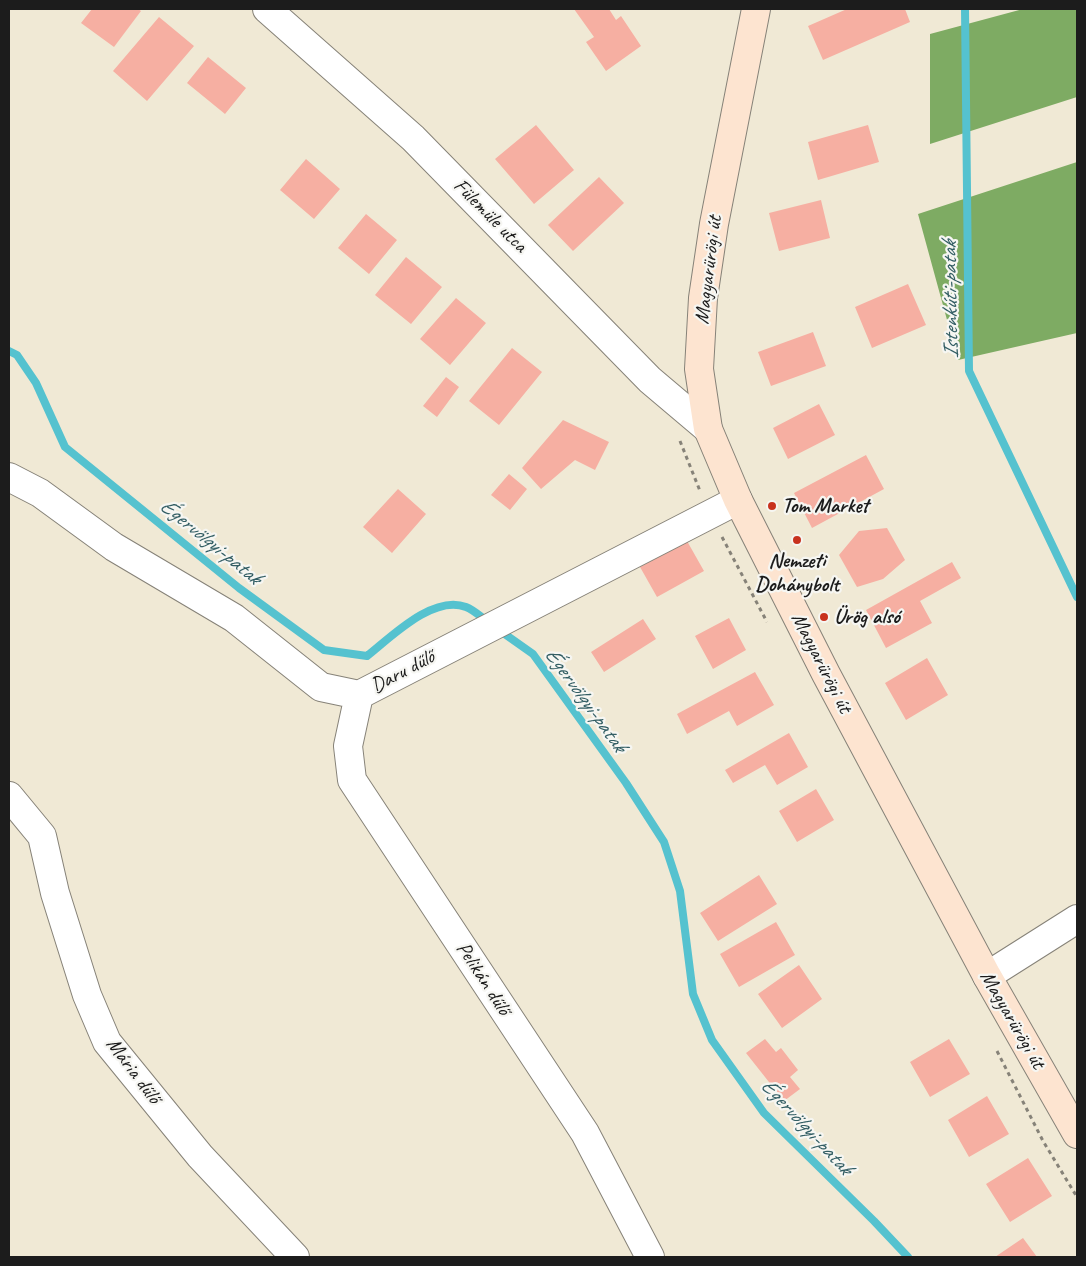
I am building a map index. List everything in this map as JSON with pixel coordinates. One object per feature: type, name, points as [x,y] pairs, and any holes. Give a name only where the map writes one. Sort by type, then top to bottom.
[{"type":"main road","name":"Magyarürögi út","points":[[756,9],[714,224],[703,298],[699,369],[708,429],[738,500],[831,683],[987,976],[1077,1134]]},
{"type":"street","name":"Fülemüle utca","points":[[267,9],[413,138],[650,380],[708,429]]},
{"type":"street","name":"Daru dűlő","points":[[9,477],[40,493],[114,546],[234,618],[321,687],[359,695],[738,500]]},
{"type":"street","name":"Pelikán dűlő","points":[[359,695],[348,746],[352,780],[585,1133],[650,1257]]},
{"type":"street","name":"Mária dűlő","points":[[9,796],[42,836],[55,893],[87,995],[108,1042],[200,1156],[295,1257]]},
{"type":"street","points":[[987,976],[1077,919]]},
{"type":"green space","points":[[1023,9],[1077,9],[1077,97],[930,144],[930,34]]},
{"type":"green space","points":[[1077,162],[1077,333],[958,360],[918,214]]},
{"type":"building","points":[[92,9],[138,9],[141,11],[114,47],[81,23]]},
{"type":"building","points":[[574,9],[609,9],[616,20],[621,16],[641,46],[606,71],[586,42],[594,37]]},
{"type":"building","points":[[847,9],[905,9],[910,22],[823,60],[808,26]]},
{"type":"building","points":[[159,17],[194,46],[147,101],[113,71]]},
{"type":"building","points":[[208,57],[246,88],[225,114],[187,83]]},
{"type":"building","points":[[536,125],[574,170],[534,204],[495,159]]},
{"type":"building","points":[[868,125],[879,162],[818,180],[808,142]]},
{"type":"building","points":[[306,159],[340,189],[314,219],[280,190]]},
{"type":"building","points":[[599,177],[624,203],[573,251],[548,225]]},
{"type":"building","points":[[821,200],[830,238],[779,251],[769,213]]},
{"type":"building","points":[[366,214],[397,240],[369,274],[338,248]]},
{"type":"building","points":[[406,257],[442,287],[411,324],[375,295]]},
{"type":"building","points":[[908,284],[926,325],[872,348],[855,307]]},
{"type":"building","points":[[456,298],[486,323],[450,365],[420,339]]},
{"type":"building","points":[[813,332],[826,366],[771,386],[758,352]]},
{"type":"building","points":[[512,348],[542,372],[499,425],[469,401]]},
{"type":"building","points":[[446,377],[459,387],[437,417],[423,406]]},
{"type":"building","points":[[819,404],[835,435],[788,459],[773,428]]},
{"type":"building","points":[[563,420],[609,442],[595,470],[575,460],[541,489],[522,468]]},
{"type":"building","points":[[866,455],[884,489],[812,528],[794,493]]},
{"type":"building","points":[[509,474],[527,489],[510,510],[491,495]]},
{"type":"building","points":[[398,489],[426,514],[392,553],[363,527]]},
{"type":"building","points":[[887,528],[905,560],[883,579],[857,587],[839,555],[859,531]]},
{"type":"building","points":[[687,541],[704,571],[657,597],[640,567]]},
{"type":"building","points":[[952,562],[961,578],[920,601],[932,623],[886,648],[866,610]]},
{"type":"building","points":[[729,618],[746,650],[713,669],[695,636]]},
{"type":"building","points":[[643,619],[656,639],[604,672],[591,652]]},
{"type":"building","points":[[927,658],[948,695],[906,720],[885,683]]},
{"type":"building","points":[[755,672],[774,705],[737,726],[729,711],[687,734],[677,714]]},
{"type":"building","points":[[789,733],[808,767],[777,785],[765,765],[733,783],[725,770]]},
{"type":"building","points":[[816,789],[834,820],[797,842],[779,811]]},
{"type":"building","points":[[759,875],[777,904],[718,941],[700,913]]},
{"type":"building","points":[[776,922],[795,955],[739,987],[720,954]]},
{"type":"building","points":[[799,965],[822,999],[782,1028],[758,994]]},
{"type":"building","points":[[765,1039],[776,1052],[781,1048],[798,1070],[790,1077],[800,1089],[784,1101],[746,1053]]},
{"type":"building","points":[[949,1039],[970,1074],[930,1097],[910,1062]]},
{"type":"building","points":[[987,1096],[1009,1134],[969,1157],[948,1120]]},
{"type":"building","points":[[1028,1158],[1052,1196],[1010,1222],[986,1184]]},
{"type":"building","points":[[1023,1238],[1037,1257],[995,1257]]},
{"type":"waterway","name":"Istenkúti-patak","points":[[965,9],[969,371],[1077,597]]},
{"type":"waterway","name":"Égervölgyi-patak","points":[[9,351],[17,355],[36,383],[65,447],[239,588],[324,650],[367,656],[413,620],[426,612],[440,607],[453,605],[466,607],[488,622]]},
{"type":"waterway","name":"Égervölgyi-patak","points":[[499,630],[533,654],[626,783],[664,842],[680,891],[693,994],[712,1040],[764,1113],[908,1257]]},
{"type":"place","name":"Tom Market","points":[[772,506]]},
{"type":"place","name":"Nemzeti Dohánybolt","points":[[797,540]]},
{"type":"place","name":"Ürög alsó","points":[[824,617]]}]
